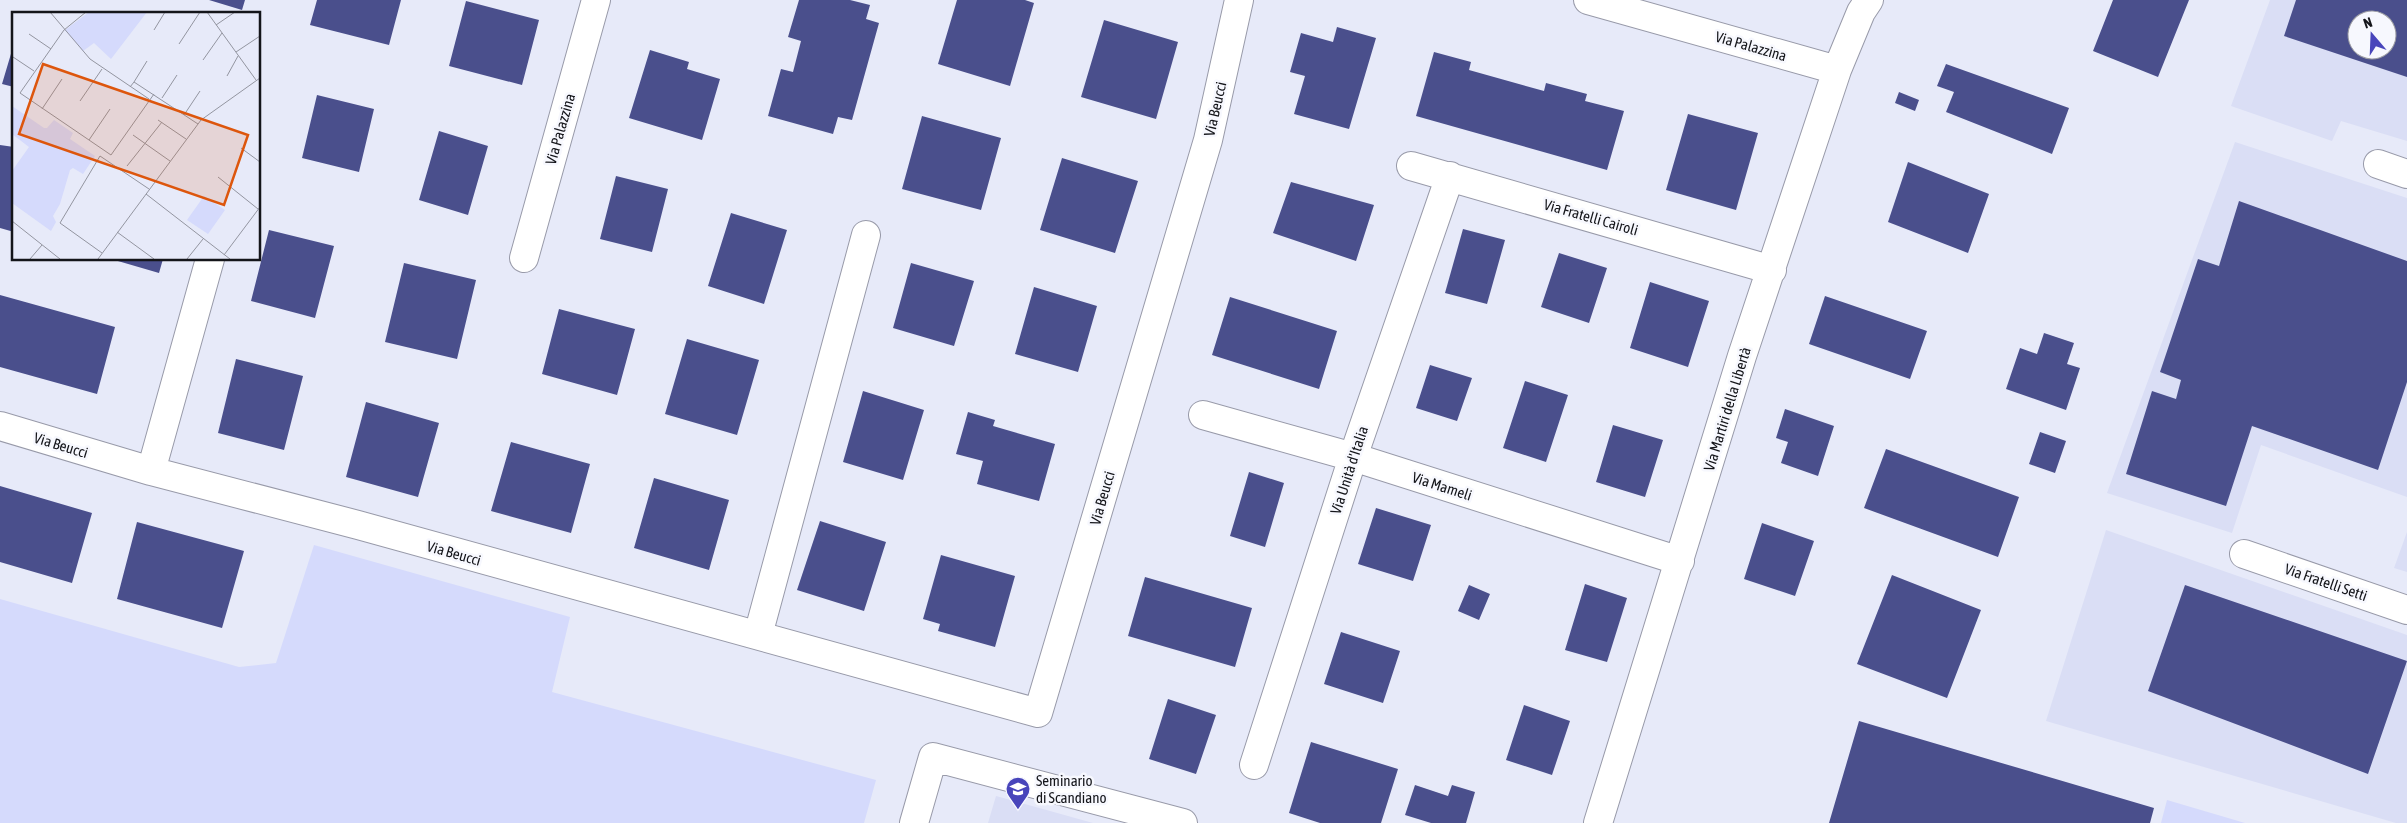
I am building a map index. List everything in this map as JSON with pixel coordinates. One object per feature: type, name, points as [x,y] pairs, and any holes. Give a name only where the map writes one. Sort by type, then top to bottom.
[{"type":"street","name":"Via Palazzina","points":[[524,258],[596,0]]},
{"type":"street","name":"Via Beucci","points":[[0,426],[151,471],[758,635],[1038,714],[1208,140],[1239,0]]},
{"type":"street","name":"Via Palazzina","points":[[1588,0],[1666,11],[1838,70]]},
{"type":"street","name":"Via Martiri della Libertà","points":[[1598,823],[1772,270],[1838,70],[1861,12],[1868,0]]},
{"type":"street","points":[[2378,164],[2407,174]]},
{"type":"street","name":"Via Fratelli Cairoli","points":[[1411,166],[1772,270]]},
{"type":"street","name":"Via Unità d'Italia","points":[[1254,765],[1353,457],[1450,176]]},
{"type":"street","points":[[758,635],[866,235]]},
{"type":"street","points":[[151,471],[210,260]]},
{"type":"street","name":"Via Mameli","points":[[1203,415],[1353,457],[1680,561]]},
{"type":"street","name":"Via Fratelli Setti","points":[[2244,554],[2407,610]]},
{"type":"street","points":[[914,823],[933,757],[1183,823]]},
{"type":"shaded area","points":[[2270,0],[2407,0],[2407,141],[2341,121],[2332,141],[2231,106]]},
{"type":"shaded area","points":[[2235,142],[2407,198],[2407,497],[2261,445],[2232,533],[2107,493]]},
{"type":"shaded area","points":[[2106,530],[2407,635],[2407,823],[2396,823],[2046,721]]},
{"type":"shaded area","points":[[2407,532],[2407,572],[2394,568]]},
{"type":"shaded area","points":[[314,545],[570,617],[552,692],[876,780],[864,823],[0,823],[0,599],[239,667],[276,663]]},
{"type":"shaded area","name":"Seminario di Scandiano","points":[[996,796],[1093,823],[988,823]]},
{"type":"shaded area","points":[[2167,800],[2245,823],[2161,823]]},
{"type":"building","points":[[209,0],[245,0],[242,10]]},
{"type":"building","points":[[317,0],[401,0],[389,45],[310,25]]},
{"type":"building","points":[[799,0],[850,0],[870,5],[866,19],[879,23],[852,120],[838,117],[833,134],[768,116],[781,69],[793,72],[801,41],[788,37]]},
{"type":"building","points":[[957,0],[1025,0],[1034,3],[1010,86],[938,64]]},
{"type":"building","points":[[2113,0],[2189,0],[2158,77],[2093,51]]},
{"type":"building","points":[[2296,0],[2407,0],[2407,77],[2356,60],[2397,60],[2397,10],[2347,10],[2347,57],[2284,36]]},
{"type":"building","points":[[466,1],[539,20],[522,85],[449,66]]},
{"type":"building","points":[[1104,20],[1178,42],[1156,119],[1081,97]]},
{"type":"building","points":[[1337,27],[1376,38],[1349,129],[1294,114],[1305,76],[1290,72],[1301,33],[1333,42]]},
{"type":"building","points":[[12,50],[12,86],[2,84]]},
{"type":"building","points":[[650,50],[689,62],[687,69],[720,79],[702,140],[629,118]]},
{"type":"building","points":[[1434,52],[1471,62],[1469,70],[1544,91],[1546,83],[1587,94],[1585,101],[1624,111],[1607,170],[1416,116]]},
{"type":"building","points":[[1946,64],[2069,108],[2052,154],[1946,112],[1954,92],[1937,86]]},
{"type":"building","points":[[1899,92],[1919,100],[1915,111],[1895,103]]},
{"type":"building","points":[[317,95],[374,109],[359,172],[302,158]]},
{"type":"building","points":[[1688,114],[1758,133],[1736,210],[1666,190]]},
{"type":"building","points":[[922,116],[1001,138],[981,210],[902,189]]},
{"type":"building","points":[[439,131],[488,146],[468,215],[419,200]]},
{"type":"building","points":[[0,145],[12,147],[12,231],[0,228]]},
{"type":"building","points":[[1062,158],[1138,181],[1115,253],[1040,230]]},
{"type":"building","points":[[1908,162],[1989,194],[1968,253],[1888,222]]},
{"type":"building","points":[[616,176],[668,189],[652,252],[600,239]]},
{"type":"building","points":[[1291,182],[1374,205],[1356,261],[1273,233]]},
{"type":"building","points":[[2239,201],[2407,261],[2407,382],[2378,470],[2252,426],[2226,506],[2126,474],[2152,391],[2176,399],[2181,380],[2160,372],[2198,259],[2219,266]]},
{"type":"building","points":[[731,213],[787,230],[764,304],[708,286]]},
{"type":"building","points":[[1463,229],[1505,240],[1487,304],[1445,293]]},
{"type":"building","points":[[269,230],[334,246],[315,318],[251,301]]},
{"type":"building","points":[[1559,253],[1607,268],[1589,323],[1541,307]]},
{"type":"building","points":[[114,260],[163,260],[159,273]]},
{"type":"building","points":[[404,263],[476,280],[457,359],[385,342]]},
{"type":"building","points":[[911,263],[974,281],[954,346],[893,328]]},
{"type":"building","points":[[1650,282],[1709,301],[1688,367],[1630,348]]},
{"type":"building","points":[[1034,287],[1097,306],[1078,372],[1015,354]]},
{"type":"building","points":[[0,295],[115,327],[97,394],[0,367]]},
{"type":"building","points":[[1825,296],[1927,331],[1910,379],[1809,344]]},
{"type":"building","points":[[1230,297],[1337,331],[1319,389],[1212,355]]},
{"type":"building","points":[[559,309],[635,329],[617,395],[542,374]]},
{"type":"building","points":[[2044,333],[2074,343],[2067,364],[2080,368],[2066,410],[2006,389],[2020,348],[2037,354]]},
{"type":"building","points":[[687,339],[759,360],[737,435],[665,414]]},
{"type":"building","points":[[236,359],[303,376],[284,450],[218,433]]},
{"type":"building","points":[[1430,365],[1472,378],[1457,421],[1416,408]]},
{"type":"building","points":[[1525,381],[1568,395],[1546,462],[1503,448]]},
{"type":"building","points":[[863,391],[924,410],[903,480],[843,462]]},
{"type":"building","points":[[366,402],[439,423],[418,497],[346,477]]},
{"type":"building","points":[[1785,409],[1834,426],[1818,476],[1781,463],[1788,442],[1776,438]]},
{"type":"building","points":[[968,412],[995,420],[993,426],[1055,444],[1039,501],[977,484],[983,461],[956,454]]},
{"type":"building","points":[[1613,425],[1663,440],[1645,497],[1596,482]]},
{"type":"building","points":[[2040,432],[2066,441],[2055,473],[2029,464]]},
{"type":"building","points":[[511,442],[590,464],[571,533],[491,511]]},
{"type":"building","points":[[1886,449],[2019,497],[1998,557],[1864,508]]},
{"type":"building","points":[[1249,472],[1284,483],[1265,547],[1230,536]]},
{"type":"building","points":[[654,478],[729,500],[709,570],[634,548]]},
{"type":"building","points":[[0,486],[92,513],[72,583],[0,562]]},
{"type":"building","points":[[1376,508],[1431,525],[1413,581],[1358,564]]},
{"type":"building","points":[[820,521],[886,542],[864,611],[797,590]]},
{"type":"building","points":[[137,522],[244,551],[222,628],[117,599]]},
{"type":"building","points":[[1762,523],[1814,541],[1795,596],[1744,579]]},
{"type":"building","points":[[941,555],[1015,576],[995,647],[938,631],[940,624],[923,619]]},
{"type":"building","points":[[1892,575],[1981,610],[1947,698],[1857,664]]},
{"type":"building","points":[[1145,577],[1252,608],[1235,667],[1128,636]]},
{"type":"building","points":[[1585,584],[1627,598],[1607,662],[1565,650]]},
{"type":"building","points":[[1469,585],[1490,594],[1479,620],[1458,611]]},
{"type":"building","points":[[2185,585],[2407,661],[2368,774],[2148,691]]},
{"type":"building","points":[[1341,632],[1400,651],[1383,703],[1324,684]]},
{"type":"building","points":[[1168,699],[1216,715],[1196,774],[1149,759]]},
{"type":"building","points":[[1524,705],[1570,721],[1552,775],[1506,760]]},
{"type":"building","points":[[1859,721],[2154,808],[2150,823],[1829,823]]},
{"type":"building","points":[[1311,742],[1398,769],[1381,823],[1320,823],[1289,813]]},
{"type":"building","points":[[1415,785],[1448,796],[1452,785],[1475,792],[1466,823],[1431,823],[1405,815]]},
{"type":"place","name":"Seminario di Scandiano","points":[[1018,810]]}]
